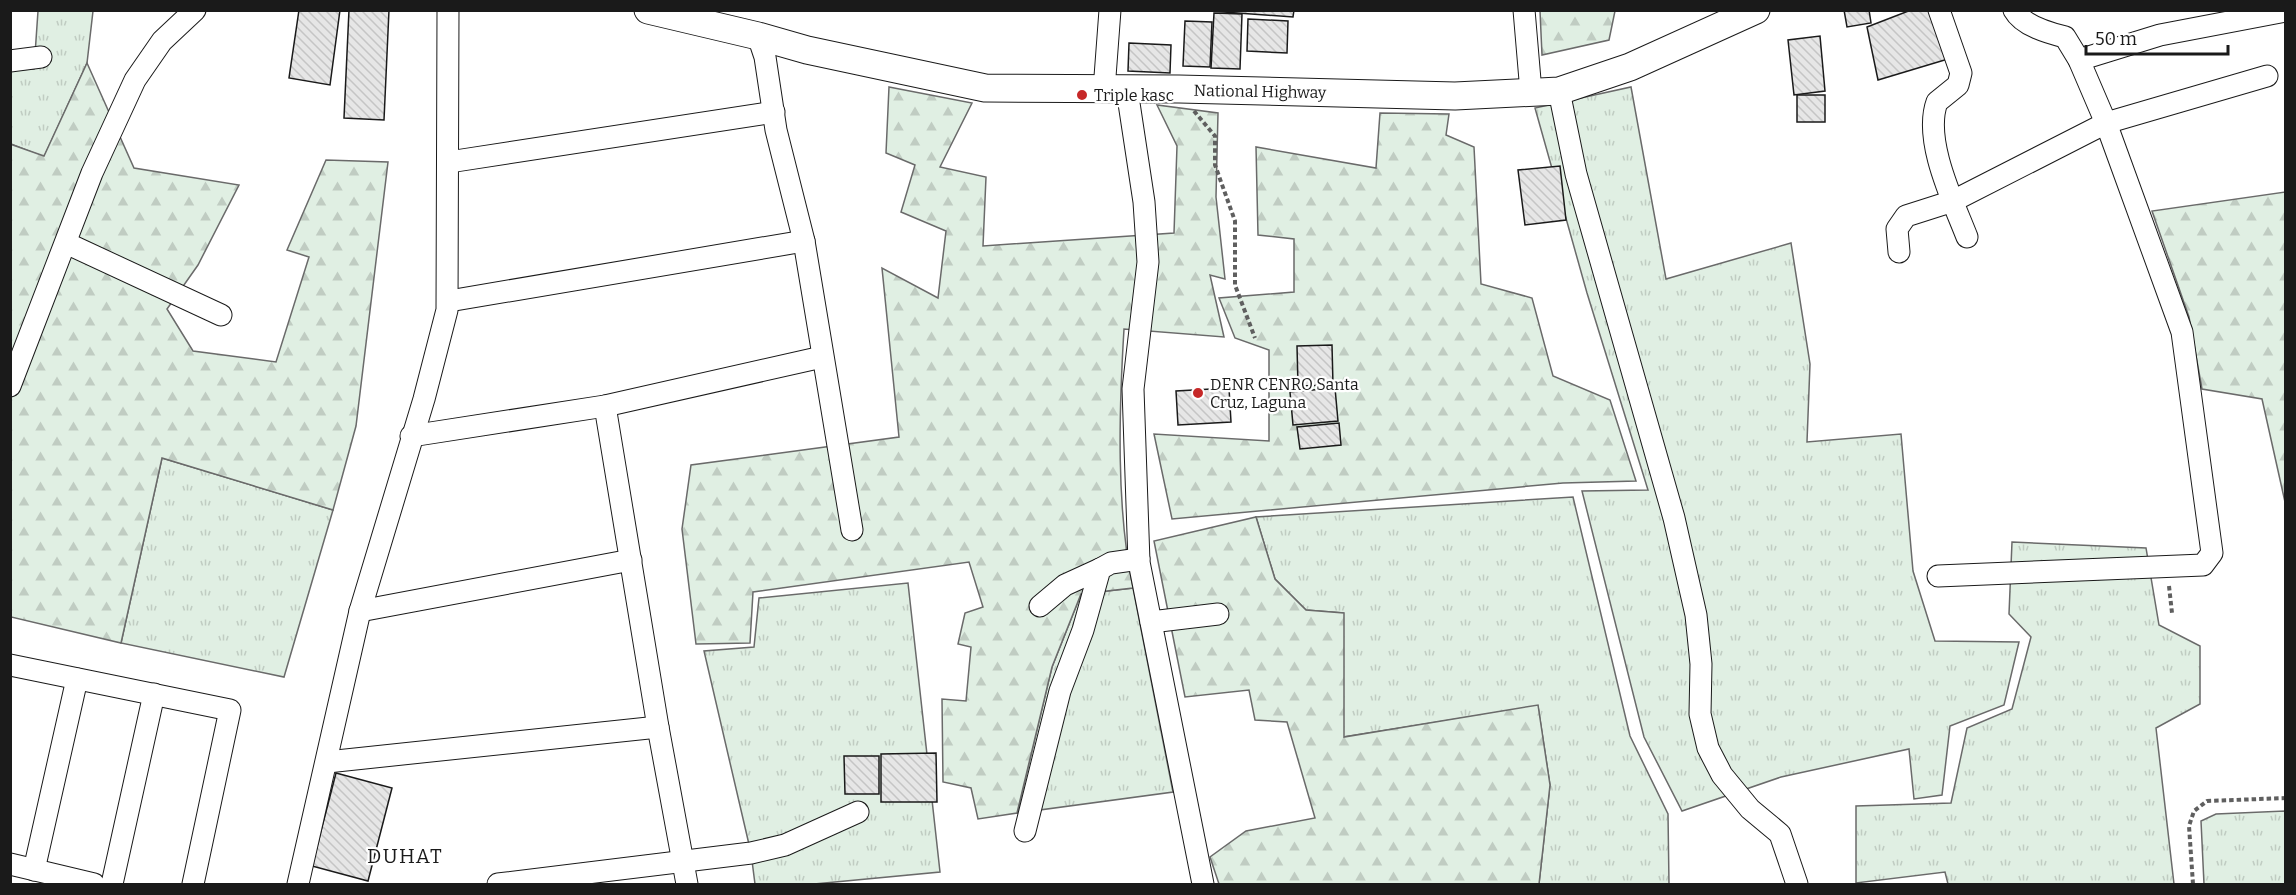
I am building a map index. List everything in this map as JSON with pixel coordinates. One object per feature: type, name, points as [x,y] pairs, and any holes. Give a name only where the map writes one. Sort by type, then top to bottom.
[{"type":"main road","name":"National Highway","points":[[648,10],[807,50],[985,88],[1179,89],[1455,96],[1559,91],[1630,67],[1756,10]]},
{"type":"street","points":[[10,386],[92,174],[135,80],[162,41],[195,10]]},
{"type":"street","points":[[298,885],[360,610],[449,301],[446,196],[449,162],[448,10]]},
{"type":"street","points":[[1110,10],[1116,90],[1144,202],[1148,262],[1133,389],[1139,559],[1203,885]]},
{"type":"street","points":[[1524,10],[1531,92]]},
{"type":"street","points":[[1939,10],[1961,73],[1958,85],[1937,102],[1934,109],[1939,164],[1967,237]]},
{"type":"street","points":[[1938,576],[2203,565],[2209,560],[2212,544],[2182,332],[2106,123],[2079,60],[2065,37],[2043,31],[2017,16],[2014,10]]},
{"type":"street","points":[[2079,60],[2160,35],[2286,11]]},
{"type":"street","points":[[758,36],[765,57],[776,130],[804,241],[852,530]]},
{"type":"street","points":[[10,61],[40,57]]},
{"type":"street","points":[[1899,252],[1897,229],[1906,216],[1953,201],[2106,123],[2267,76]]},
{"type":"street","points":[[1559,91],[1576,174],[1674,518],[1696,615],[1701,664],[1700,714],[1708,748],[1722,775],[1750,808],[1780,834],[1797,885]]},
{"type":"street","points":[[449,162],[774,112]]},
{"type":"street","points":[[449,301],[804,241]]},
{"type":"street","points":[[66,243],[221,315]]},
{"type":"street","points":[[411,436],[605,406],[822,357]]},
{"type":"street","points":[[605,406],[658,727],[687,885]]},
{"type":"street","points":[[1040,606],[1065,585],[1111,562],[1139,559]]},
{"type":"street","points":[[360,610],[631,560]]},
{"type":"street","points":[[1025,831],[1060,691],[1083,630],[1100,569]]},
{"type":"street","points":[[1151,622],[1218,614]]},
{"type":"street","points":[[10,665],[230,710],[193,885]]},
{"type":"street","points":[[34,870],[77,679]]},
{"type":"street","points":[[112,885],[154,694]]},
{"type":"street","points":[[327,762],[658,727]]},
{"type":"street","points":[[498,885],[751,853],[785,845],[858,812]]},
{"type":"street","points":[[10,864],[94,885]]},
{"type":"path","points":[[1179,89],[1197,116],[1215,136],[1215,165],[1235,221],[1235,285],[1255,338]]},
{"type":"path","points":[[2165,567],[2172,613]]},
{"type":"path","points":[[2193,885],[2189,826],[2194,811],[2207,801],[2286,798]]},
{"type":"green space","points":[[1540,10],[1615,11],[1609,40],[1542,55]]},
{"type":"green space","points":[[38,11],[93,11],[87,63],[44,157],[11,144],[10,70],[34,69]]},
{"type":"green space","points":[[87,63],[134,168],[239,185],[198,265],[167,309],[193,351],[276,362],[309,257],[287,250],[326,160],[388,162],[356,426],[333,510],[162,458],[121,643],[11,617],[10,144],[44,156]]},
{"type":"green space","points":[[889,87],[972,103],[940,167],[986,177],[983,246],[1174,233],[1177,146],[1157,105],[1218,113],[1216,197],[1225,279],[1210,275],[1224,337],[1124,329],[1120,426],[1121,493],[1133,588],[1081,594],[1052,667],[1017,813],[978,819],[971,788],[943,782],[942,699],[966,701],[971,647],[958,644],[965,613],[983,607],[969,562],[753,592],[750,643],[696,644],[682,529],[691,465],[899,437],[882,268],[938,298],[946,231],[901,212],[915,165],[886,153]]},
{"type":"green space","points":[[1631,87],[1666,279],[1791,243],[1810,364],[1807,442],[1901,434],[1913,571],[1935,641],[2019,642],[2004,705],[1950,726],[1942,795],[1914,799],[1909,749],[1781,777],[1682,811],[1644,737],[1582,491],[1648,490],[1587,293],[1535,108]]},
{"type":"green space","points":[[1380,113],[1449,114],[1446,135],[1474,147],[1481,284],[1532,298],[1553,376],[1610,400],[1636,481],[1563,483],[1172,519],[1154,434],[1269,441],[1269,350],[1235,338],[1219,298],[1294,292],[1294,239],[1258,235],[1256,147],[1376,168]]},
{"type":"green space","points":[[2285,192],[2285,502],[2262,399],[2202,389],[2189,317],[2152,211]]},
{"type":"green space","points":[[162,458],[333,510],[284,677],[121,643]]},
{"type":"green space","points":[[1573,497],[1630,736],[1668,814],[1669,884],[1539,884],[1550,785],[1538,706],[1343,737],[1343,613],[1306,610],[1275,579],[1256,517]]},
{"type":"green space","points":[[1256,517],[1275,579],[1306,610],[1344,613],[1344,737],[1538,705],[1550,785],[1539,884],[1219,884],[1210,857],[1246,831],[1315,818],[1287,722],[1255,720],[1249,690],[1185,697],[1154,541]]},
{"type":"green space","points":[[2012,542],[2146,548],[2159,625],[2200,646],[2200,704],[2156,728],[2174,884],[1948,884],[1945,872],[1856,883],[1856,806],[1951,803],[1967,728],[2012,709],[2031,637],[2009,614]]},
{"type":"green space","points":[[908,583],[940,872],[814,884],[755,884],[751,853],[704,651],[754,647],[759,598]]},
{"type":"green space","points":[[1133,588],[1173,792],[1017,813],[1052,667],[1081,594]]},
{"type":"green space","points":[[2285,811],[2285,884],[2204,884],[2201,821],[2216,814]]},
{"type":"building","points":[[299,10],[340,10],[330,85],[289,78]]},
{"type":"building","points":[[349,10],[389,10],[384,120],[344,118]]},
{"type":"building","points":[[1196,10],[1294,10],[1293,17]]},
{"type":"building","points":[[1844,10],[1869,10],[1871,23],[1847,27]]},
{"type":"building","points":[[1911,10],[1932,10],[1948,59],[1878,80],[1867,27]]},
{"type":"building","points":[[1214,13],[1242,14],[1240,69],[1211,68]]},
{"type":"building","points":[[1248,19],[1288,21],[1287,53],[1247,51]]},
{"type":"building","points":[[1185,21],[1212,22],[1210,67],[1183,66]]},
{"type":"building","points":[[1820,36],[1825,91],[1794,95],[1788,40]]},
{"type":"building","points":[[1129,43],[1171,45],[1170,73],[1128,71]]},
{"type":"building","points":[[1797,95],[1825,95],[1825,122],[1797,122]]},
{"type":"building","points":[[1560,166],[1566,220],[1525,225],[1518,170]]},
{"type":"building","points":[[1332,345],[1333,385],[1298,386],[1297,346]]},
{"type":"building","points":[[1229,388],[1231,422],[1178,425],[1176,391]]},
{"type":"building","points":[[1335,388],[1338,421],[1293,425],[1290,392]]},
{"type":"building","points":[[1339,423],[1341,445],[1300,449],[1297,427]]},
{"type":"building","points":[[936,753],[937,802],[881,802],[881,754]]},
{"type":"building","points":[[844,756],[879,756],[879,794],[845,794]]},
{"type":"building","points":[[336,773],[392,788],[368,881],[312,866]]},
{"type":"place","name":"Triple kasc","points":[[1082,95]]},
{"type":"place","name":"DENR CENRO Santa Cruz, Laguna","points":[[1198,393]]},
{"type":"district","name":"DUHAT","points":[[405,856]]}]
